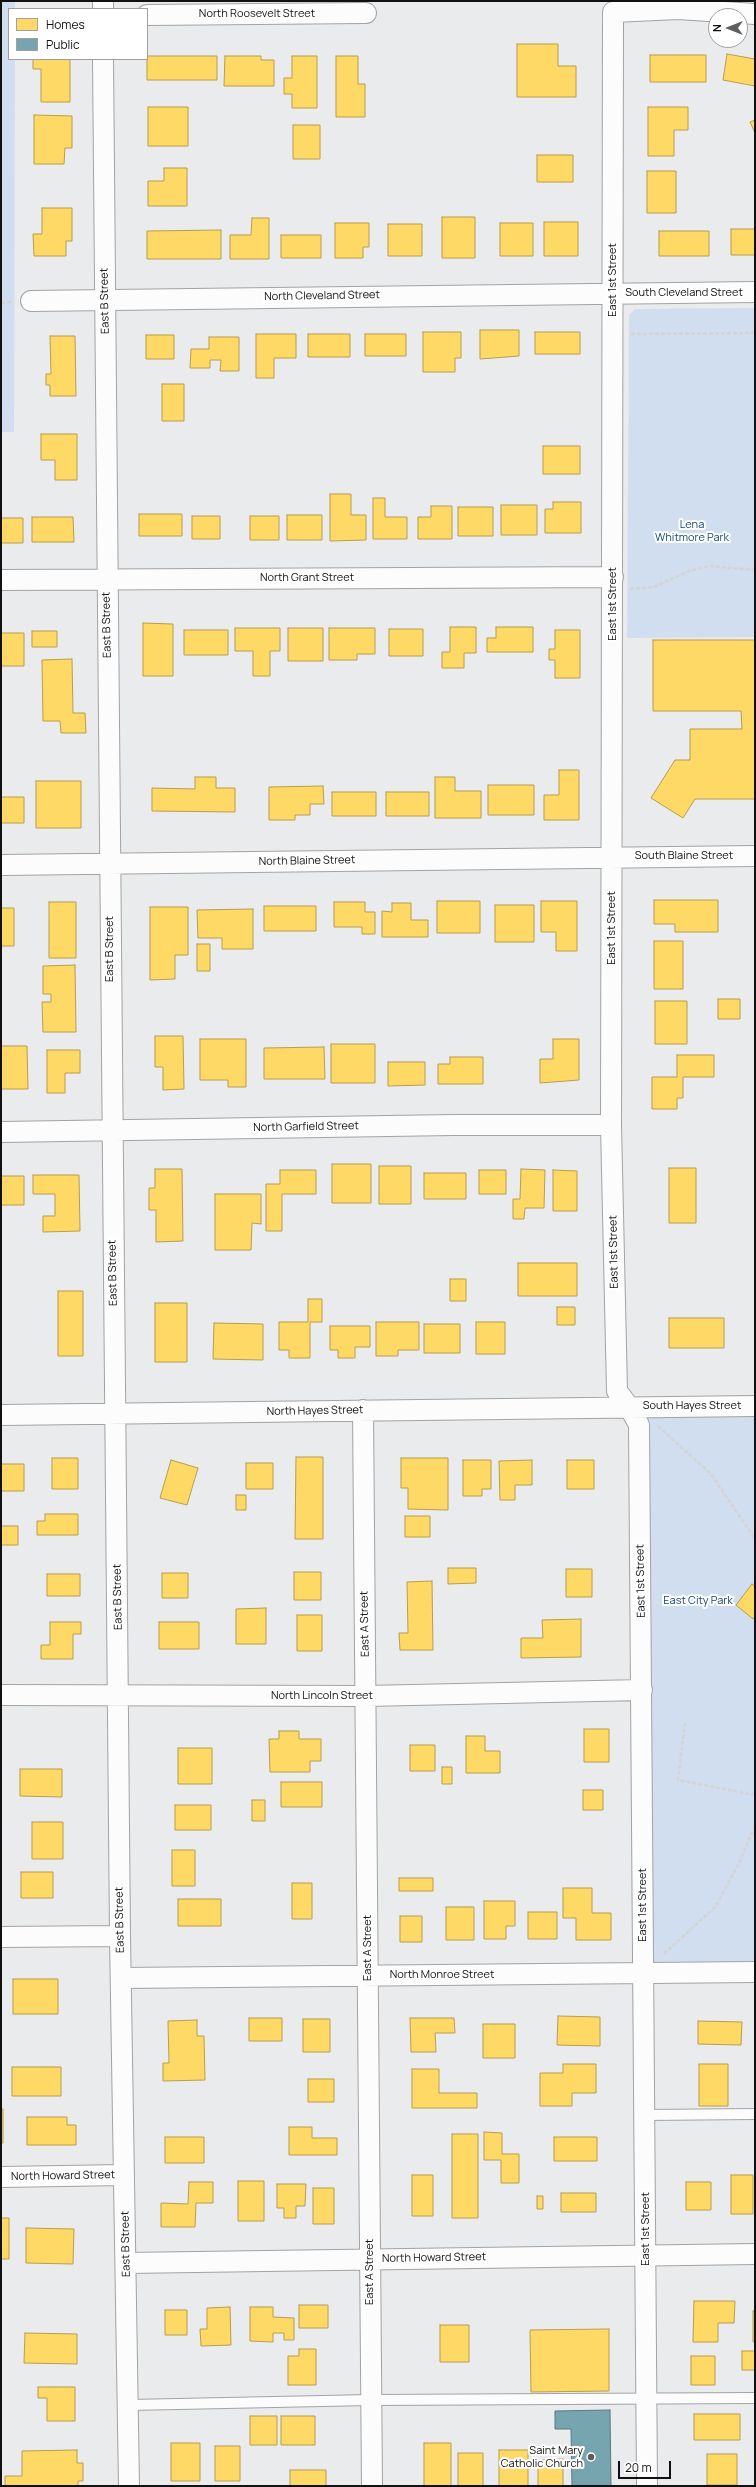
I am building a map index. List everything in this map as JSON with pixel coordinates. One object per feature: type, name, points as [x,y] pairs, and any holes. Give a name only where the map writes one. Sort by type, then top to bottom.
[{"type":"street","name":"East 1st Street","points":[[647,2486],[639,1425],[630,1407],[616,1390],[611,1125],[612,856],[621,579],[613,293],[613,12],[678,5]]},
{"type":"street","points":[[678,5],[755,14]]},
{"type":"street","name":"North Roosevelt Street","points":[[148,15],[366,13]]},
{"type":"street","name":"East B Street","points":[[103,60],[106,299],[106,579],[119,1695],[120,1936],[129,2405],[129,2486]]},
{"type":"street","name":"South Cleveland Street","points":[[613,293],[755,292]]},
{"type":"street","name":"North Cleveland Street","points":[[31,301],[613,293]]},
{"type":"street","name":"North Grant Street","points":[[1,580],[621,579]]},
{"type":"street","name":"North Blaine Street","points":[[1,865],[110,865],[612,856]]},
{"type":"street","name":"South Blaine Street","points":[[612,856],[755,856]]},
{"type":"street","name":"North Garfield Street","points":[[1,1132],[453,1125],[611,1125]]},
{"type":"street","name":"South Hayes Street","points":[[630,1407],[755,1406]]},
{"type":"street","name":"North Hayes Street","points":[[1,1415],[630,1407]]},
{"type":"street","name":"East A Street","points":[[363,1410],[372,2486]]},
{"type":"street","name":"North Lincoln Street","points":[[1,1695],[366,1696],[642,1690]]},
{"type":"street","points":[[1,1937],[120,1936]]},
{"type":"street","name":"North Monroe Street","points":[[121,1978],[755,1972]]},
{"type":"street","name":"North Howard Street","points":[[1,2177],[124,2176]]},
{"type":"street","name":"North Howard Street","points":[[126,2263],[370,2258],[755,2254]]},
{"type":"lane","points":[[645,2115],[755,2114]]},
{"type":"lane","points":[[129,2405],[371,2400],[755,2398]]},
{"type":"path","points":[[629,342],[630,334],[755,333]]},
{"type":"path","points":[[621,579],[628,589],[638,589],[654,586],[689,571],[709,566],[755,570]]},
{"type":"path","points":[[653,1423],[711,1474],[755,1539]]},
{"type":"path","points":[[685,1723],[678,1780],[755,1795]]},
{"type":"path","points":[[643,1973],[716,1906],[740,1861],[755,1825]]},
{"type":"green space","points":[[1,1],[15,1],[15,8],[8,8],[8,60],[15,60],[14,432],[1,432]]},
{"type":"green space","name":"Lena Whitmore Park","points":[[755,308],[755,637],[627,638],[629,315],[635,309]]},
{"type":"green space","name":"East City Park","points":[[755,1406],[755,1972],[643,1973],[639,1425],[649,1407]]},
{"type":"building: Homes","points":[[517,44],[558,44],[558,66],[576,66],[576,97],[517,97]]},
{"type":"building: Homes","points":[[727,54],[755,59],[755,86],[723,80]]},
{"type":"building: Homes","points":[[650,55],[706,55],[706,82],[650,82]]},
{"type":"building: Homes","points":[[148,56],[217,56],[217,80],[147,80]]},
{"type":"building: Homes","points":[[225,56],[261,56],[261,60],[274,60],[274,86],[224,86]]},
{"type":"building: Homes","points":[[292,56],[317,56],[317,108],[292,108],[292,94],[284,94],[284,78],[292,78]]},
{"type":"building: Homes","points":[[336,56],[358,56],[358,84],[365,84],[365,117],[336,117]]},
{"type":"building: Homes","points":[[33,60],[70,60],[70,102],[41,102],[41,69],[33,69]]},
{"type":"building: Homes","points":[[148,107],[188,107],[188,146],[148,146]]},
{"type":"building: Homes","points":[[648,107],[688,107],[688,130],[674,130],[674,156],[648,156]]},
{"type":"building: Homes","points":[[34,115],[72,116],[72,148],[65,148],[64,164],[34,164]]},
{"type":"building: Homes","points":[[755,120],[755,133],[750,122]]},
{"type":"building: Homes","points":[[293,125],[320,125],[320,159],[293,159]]},
{"type":"building: Homes","points":[[537,155],[573,155],[573,182],[537,182]]},
{"type":"building: Homes","points":[[164,168],[187,168],[187,206],[148,206],[148,181],[164,181]]},
{"type":"building: Homes","points":[[647,171],[676,171],[676,213],[647,213]]},
{"type":"building: Homes","points":[[42,208],[72,208],[72,241],[66,241],[66,256],[34,256],[33,234],[42,234]]},
{"type":"building: Homes","points":[[442,217],[475,217],[475,258],[442,258]]},
{"type":"building: Homes","points":[[252,218],[269,218],[269,259],[230,259],[230,235],[251,235]]},
{"type":"building: Homes","points":[[544,222],[578,222],[578,256],[544,256]]},
{"type":"building: Homes","points":[[335,223],[369,223],[369,247],[363,247],[363,258],[335,258]]},
{"type":"building: Homes","points":[[500,223],[533,223],[533,256],[500,256]]},
{"type":"building: Homes","points":[[388,224],[422,224],[422,256],[388,256]]},
{"type":"building: Homes","points":[[731,229],[755,229],[755,255],[731,255]]},
{"type":"building: Homes","points":[[221,230],[221,259],[147,259],[147,231]]},
{"type":"building: Homes","points":[[659,231],[709,231],[709,256],[659,256]]},
{"type":"building: Homes","points":[[281,235],[321,235],[321,258],[281,258]]},
{"type":"building: Homes","points":[[480,330],[519,330],[519,356],[480,359]]},
{"type":"building: Homes","points":[[423,332],[461,332],[461,358],[455,358],[455,372],[423,372]]},
{"type":"building: Homes","points":[[535,332],[580,332],[580,354],[535,354]]},
{"type":"building: Homes","points":[[256,334],[296,334],[296,358],[274,358],[274,378],[256,378]]},
{"type":"building: Homes","points":[[308,334],[350,334],[350,357],[308,357]]},
{"type":"building: Homes","points":[[365,334],[406,334],[406,356],[365,356]]},
{"type":"building: Homes","points":[[146,335],[174,335],[174,359],[146,359]]},
{"type":"building: Homes","points":[[50,336],[75,336],[76,396],[50,396],[50,385],[46,385],[46,374],[51,374]]},
{"type":"building: Homes","points":[[209,337],[239,337],[239,371],[220,371],[221,360],[210,360],[210,368],[190,368],[191,349],[209,349]]},
{"type":"building: Homes","points":[[162,384],[184,384],[184,421],[162,421]]},
{"type":"building: Homes","points":[[41,434],[77,434],[77,480],[55,480],[55,460],[41,460]]},
{"type":"building: Homes","points":[[543,446],[580,446],[580,474],[543,474]]},
{"type":"building: Homes","points":[[330,494],[351,494],[351,515],[366,515],[366,540],[330,541]]},
{"type":"building: Homes","points":[[373,498],[385,498],[385,517],[407,517],[407,539],[373,539]]},
{"type":"building: Homes","points":[[553,502],[581,502],[581,533],[545,533],[545,509],[553,509]]},
{"type":"building: Homes","points":[[501,505],[537,505],[537,535],[501,535]]},
{"type":"building: Homes","points":[[431,506],[452,506],[452,539],[418,539],[418,517],[431,517]]},
{"type":"building: Homes","points":[[458,507],[493,507],[493,536],[458,536]]},
{"type":"building: Homes","points":[[139,514],[182,514],[182,536],[139,536]]},
{"type":"building: Homes","points":[[287,515],[322,515],[322,540],[287,540]]},
{"type":"building: Homes","points":[[192,516],[220,516],[220,539],[192,539]]},
{"type":"building: Homes","points":[[250,516],[279,516],[279,540],[250,540]]},
{"type":"building: Homes","points":[[32,517],[73,517],[74,542],[32,542]]},
{"type":"building: Homes","points":[[1,518],[23,518],[23,543],[1,543]]},
{"type":"building: Homes","points":[[143,623],[173,624],[173,676],[143,676]]},
{"type":"building: Homes","points":[[450,627],[476,627],[476,653],[464,653],[464,668],[442,668],[442,652],[450,652]]},
{"type":"building: Homes","points":[[496,627],[533,627],[533,652],[487,652],[487,638],[496,638]]},
{"type":"building: Homes","points":[[235,628],[280,628],[280,651],[270,651],[270,676],[253,676],[253,651],[235,651]]},
{"type":"building: Homes","points":[[288,628],[323,628],[323,661],[288,661]]},
{"type":"building: Homes","points":[[329,628],[375,628],[375,654],[357,654],[357,660],[329,660]]},
{"type":"building: Homes","points":[[389,629],[423,629],[423,656],[389,656]]},
{"type":"building: Homes","points":[[184,630],[228,630],[228,655],[184,655]]},
{"type":"building: Homes","points":[[555,630],[580,630],[580,678],[555,678],[555,660],[549,660],[549,649],[555,649]]},
{"type":"building: Homes","points":[[32,631],[57,631],[57,647],[32,647]]},
{"type":"building: Homes","points":[[1,633],[24,633],[24,666],[1,666]]},
{"type":"building: Homes","points":[[653,640],[755,640],[755,799],[695,799],[683,818],[651,798],[675,760],[690,760],[690,729],[742,729],[741,711],[653,711]]},
{"type":"building: Homes","points":[[72,659],[73,713],[85,713],[86,733],[61,733],[60,721],[43,721],[42,660]]},
{"type":"building: Homes","points":[[559,770],[579,770],[579,820],[544,820],[544,795],[559,795]]},
{"type":"building: Homes","points":[[195,777],[216,777],[216,788],[235,788],[235,812],[152,811],[152,788],[195,789]]},
{"type":"building: Homes","points":[[435,777],[455,777],[455,791],[481,791],[481,818],[435,818]]},
{"type":"building: Homes","points":[[36,781],[81,781],[81,828],[36,828]]},
{"type":"building: Homes","points":[[488,785],[534,785],[534,815],[488,815]]},
{"type":"building: Homes","points":[[323,786],[324,804],[310,804],[310,815],[295,815],[295,820],[269,820],[269,787]]},
{"type":"building: Homes","points":[[332,792],[376,792],[376,816],[332,816]]},
{"type":"building: Homes","points":[[386,792],[429,792],[429,816],[386,816]]},
{"type":"building: Homes","points":[[1,797],[24,797],[24,823],[1,823]]},
{"type":"building: Homes","points":[[654,900],[718,900],[718,932],[675,932],[675,924],[654,924]]},
{"type":"building: Homes","points":[[437,901],[480,901],[480,933],[437,933]]},
{"type":"building: Homes","points":[[541,901],[577,901],[577,951],[556,951],[556,932],[541,932]]},
{"type":"building: Homes","points":[[49,902],[76,902],[76,958],[49,958]]},
{"type":"building: Homes","points":[[334,902],[365,902],[365,912],[375,912],[375,934],[362,934],[362,927],[334,927]]},
{"type":"building: Homes","points":[[392,903],[411,903],[411,920],[428,920],[428,937],[382,937],[382,911],[392,912]]},
{"type":"building: Homes","points":[[495,905],[534,905],[534,942],[495,942]]},
{"type":"building: Homes","points":[[264,906],[316,906],[316,931],[264,931]]},
{"type":"building: Homes","points":[[150,907],[188,907],[188,955],[175,955],[175,979],[150,980]]},
{"type":"building: Homes","points":[[1,908],[14,908],[14,946],[1,946]]},
{"type":"building: Homes","points":[[253,909],[253,949],[222,949],[222,938],[198,938],[197,910]]},
{"type":"building: Homes","points":[[654,941],[683,941],[683,989],[654,989]]},
{"type":"building: Homes","points":[[197,944],[210,944],[210,971],[197,971]]},
{"type":"building: Homes","points":[[75,965],[76,1032],[43,1032],[42,1002],[51,1002],[51,994],[43,994],[43,966]]},
{"type":"building: Homes","points":[[718,999],[740,999],[740,1019],[718,1019]]},
{"type":"building: Homes","points":[[655,1001],[687,1001],[687,1044],[655,1044]]},
{"type":"building: Homes","points":[[155,1036],[183,1036],[184,1089],[163,1090],[163,1067],[155,1067]]},
{"type":"building: Homes","points":[[200,1039],[246,1039],[246,1087],[228,1087],[228,1080],[200,1080]]},
{"type":"building: Homes","points":[[553,1039],[579,1039],[579,1080],[540,1083],[540,1059],[553,1059]]},
{"type":"building: Homes","points":[[331,1044],[375,1044],[375,1083],[331,1083]]},
{"type":"building: Homes","points":[[1,1046],[27,1046],[28,1089],[1,1089]]},
{"type":"building: Homes","points":[[324,1047],[325,1079],[264,1079],[264,1048]]},
{"type":"building: Homes","points":[[47,1050],[80,1050],[80,1073],[65,1073],[65,1093],[47,1093]]},
{"type":"building: Homes","points":[[677,1055],[714,1055],[714,1077],[683,1077],[683,1098],[677,1098],[677,1109],[652,1109],[652,1077],[677,1077]]},
{"type":"building: Homes","points":[[450,1057],[483,1057],[483,1084],[438,1084],[438,1064],[450,1064]]},
{"type":"building: Homes","points":[[388,1062],[425,1062],[425,1085],[388,1086]]},
{"type":"building: Homes","points":[[332,1164],[371,1164],[371,1203],[332,1203]]},
{"type":"building: Homes","points":[[379,1166],[411,1166],[411,1204],[379,1204]]},
{"type":"building: Homes","points":[[669,1168],[696,1168],[696,1223],[669,1223]]},
{"type":"building: Homes","points":[[155,1169],[182,1169],[183,1241],[156,1242],[156,1210],[149,1210],[149,1188],[155,1188]]},
{"type":"building: Homes","points":[[521,1169],[545,1170],[544,1208],[525,1208],[524,1219],[513,1219],[513,1199],[520,1199]]},
{"type":"building: Homes","points":[[280,1170],[316,1170],[316,1194],[282,1194],[282,1231],[266,1231],[266,1184],[280,1184]]},
{"type":"building: Homes","points":[[479,1170],[506,1170],[506,1194],[479,1194]]},
{"type":"building: Homes","points":[[553,1170],[577,1171],[577,1211],[553,1211]]},
{"type":"building: Homes","points":[[424,1173],[466,1173],[466,1199],[424,1199]]},
{"type":"building: Homes","points":[[33,1175],[79,1175],[80,1231],[43,1232],[43,1216],[55,1216],[55,1194],[33,1194]]},
{"type":"building: Homes","points":[[1,1176],[24,1176],[24,1205],[1,1205]]},
{"type":"building: Homes","points":[[215,1194],[261,1194],[261,1224],[252,1223],[251,1250],[215,1250]]},
{"type":"building: Homes","points":[[518,1263],[577,1263],[577,1296],[518,1296]]},
{"type":"building: Homes","points":[[450,1279],[466,1279],[466,1301],[450,1301]]},
{"type":"building: Homes","points":[[58,1291],[83,1291],[83,1356],[58,1356]]},
{"type":"building: Homes","points":[[308,1299],[322,1299],[322,1322],[310,1322],[310,1358],[289,1358],[289,1350],[279,1350],[279,1322],[308,1322]]},
{"type":"building: Homes","points":[[155,1303],[187,1303],[187,1362],[155,1362]]},
{"type":"building: Homes","points":[[557,1307],[575,1307],[575,1325],[557,1325]]},
{"type":"building: Homes","points":[[669,1318],[724,1318],[724,1348],[669,1348]]},
{"type":"building: Homes","points":[[376,1322],[419,1322],[419,1350],[398,1350],[398,1356],[376,1356]]},
{"type":"building: Homes","points":[[476,1322],[505,1322],[505,1354],[476,1354]]},
{"type":"building: Homes","points":[[214,1323],[263,1324],[263,1360],[213,1359]]},
{"type":"building: Homes","points":[[424,1324],[460,1324],[460,1353],[424,1353]]},
{"type":"building: Homes","points":[[330,1326],[370,1326],[370,1347],[355,1347],[355,1358],[338,1358],[338,1350],[330,1350]]},
{"type":"building: Homes","points":[[296,1457],[323,1457],[323,1539],[295,1539]]},
{"type":"building: Homes","points":[[52,1458],[78,1458],[78,1489],[52,1489]]},
{"type":"building: Homes","points":[[401,1458],[448,1458],[448,1510],[408,1509],[408,1488],[401,1488]]},
{"type":"building: Homes","points":[[171,1460],[198,1468],[187,1505],[160,1498]]},
{"type":"building: Homes","points":[[463,1460],[491,1460],[491,1489],[482,1489],[482,1496],[463,1496]]},
{"type":"building: Homes","points":[[532,1460],[532,1485],[515,1485],[515,1500],[500,1500],[499,1461]]},
{"type":"building: Homes","points":[[567,1460],[594,1460],[594,1489],[567,1489]]},
{"type":"building: Homes","points":[[246,1463],[273,1463],[273,1489],[246,1489]]},
{"type":"building: Homes","points":[[1,1464],[24,1464],[24,1491],[1,1491]]},
{"type":"building: Homes","points":[[236,1495],[246,1495],[246,1510],[236,1510]]},
{"type":"building: Homes","points":[[45,1514],[78,1514],[78,1535],[37,1535],[37,1521],[45,1521]]},
{"type":"building: Homes","points":[[405,1516],[430,1516],[430,1537],[405,1537]]},
{"type":"building: Homes","points":[[1,1526],[18,1526],[18,1545],[1,1545]]},
{"type":"building: Homes","points":[[448,1568],[476,1568],[476,1583],[448,1584]]},
{"type":"building: Homes","points":[[566,1569],[592,1569],[592,1597],[566,1597]]},
{"type":"building: Homes","points":[[294,1572],[321,1572],[321,1600],[294,1600]]},
{"type":"building: Homes","points":[[162,1573],[188,1573],[188,1598],[162,1598]]},
{"type":"building: Homes","points":[[47,1574],[80,1574],[80,1596],[47,1596]]},
{"type":"building: Homes","points":[[432,1581],[433,1650],[400,1650],[399,1633],[408,1633],[407,1582]]},
{"type":"building: Homes","points":[[752,1584],[755,1587],[755,1616],[753,1619],[736,1605]]},
{"type":"building: Homes","points":[[266,1608],[266,1644],[236,1644],[236,1609]]},
{"type":"building: Homes","points":[[297,1615],[322,1615],[322,1651],[297,1651]]},
{"type":"building: Homes","points":[[581,1619],[581,1657],[521,1658],[521,1638],[543,1638],[542,1620]]},
{"type":"building: Homes","points":[[50,1622],[81,1622],[81,1634],[73,1634],[73,1659],[41,1659],[41,1645],[50,1645]]},
{"type":"building: Homes","points":[[159,1622],[199,1622],[199,1649],[159,1649]]},
{"type":"building: Homes","points":[[584,1729],[609,1729],[609,1762],[584,1762]]},
{"type":"building: Homes","points":[[279,1731],[299,1731],[299,1739],[321,1739],[321,1761],[310,1761],[310,1772],[270,1772],[269,1739],[279,1739]]},
{"type":"building: Homes","points":[[466,1736],[485,1736],[485,1751],[500,1751],[500,1773],[466,1773]]},
{"type":"building: Homes","points":[[410,1745],[435,1745],[435,1771],[410,1771]]},
{"type":"building: Homes","points":[[178,1748],[212,1748],[212,1784],[178,1784]]},
{"type":"building: Homes","points":[[442,1767],[452,1767],[452,1784],[442,1784]]},
{"type":"building: Homes","points":[[20,1769],[62,1769],[62,1797],[20,1796]]},
{"type":"building: Homes","points":[[281,1782],[322,1782],[322,1807],[281,1807]]},
{"type":"building: Homes","points":[[583,1790],[603,1790],[603,1810],[583,1810]]},
{"type":"building: Homes","points":[[252,1800],[265,1800],[265,1821],[252,1821]]},
{"type":"building: Homes","points":[[175,1805],[211,1805],[211,1830],[175,1830]]},
{"type":"building: Homes","points":[[32,1822],[63,1822],[63,1859],[32,1859]]},
{"type":"building: Homes","points":[[172,1850],[195,1850],[195,1886],[172,1886]]},
{"type":"building: Homes","points":[[21,1872],[53,1872],[53,1898],[21,1898]]},
{"type":"building: Homes","points":[[399,1878],[433,1878],[433,1891],[399,1891]]},
{"type":"building: Homes","points":[[292,1883],[312,1883],[312,1919],[292,1919]]},
{"type":"building: Homes","points":[[563,1888],[592,1888],[592,1913],[611,1913],[611,1940],[576,1940],[576,1918],[563,1918]]},
{"type":"building: Homes","points":[[178,1899],[221,1899],[221,1926],[178,1926]]},
{"type":"building: Homes","points":[[484,1901],[515,1901],[515,1926],[506,1926],[506,1939],[484,1939]]},
{"type":"building: Homes","points":[[446,1907],[474,1907],[474,1940],[446,1940]]},
{"type":"building: Homes","points":[[528,1912],[557,1912],[557,1939],[528,1939]]},
{"type":"building: Homes","points":[[400,1916],[422,1916],[422,1942],[400,1942]]},
{"type":"building: Homes","points":[[13,1979],[58,1979],[58,2014],[13,2014]]},
{"type":"building: Homes","points":[[558,2016],[600,2017],[600,2046],[557,2045]]},
{"type":"building: Homes","points":[[249,2018],[282,2018],[282,2041],[249,2041]]},
{"type":"building: Homes","points":[[410,2018],[454,2018],[455,2033],[435,2033],[436,2052],[411,2052]]},
{"type":"building: Homes","points":[[303,2019],[330,2019],[330,2052],[303,2052]]},
{"type":"building: Homes","points":[[197,2020],[197,2036],[204,2036],[205,2080],[163,2081],[163,2063],[169,2063],[168,2021]]},
{"type":"building: Homes","points":[[698,2021],[742,2022],[741,2045],[698,2044]]},
{"type":"building: Homes","points":[[483,2024],[515,2024],[515,2058],[483,2058]]},
{"type":"building: Homes","points":[[563,2064],[596,2064],[596,2093],[572,2093],[572,2106],[540,2106],[540,2073],[563,2073]]},
{"type":"building: Homes","points":[[699,2064],[728,2064],[728,2106],[699,2106]]},
{"type":"building: Homes","points":[[12,2067],[61,2067],[61,2096],[12,2096]]},
{"type":"building: Homes","points":[[412,2069],[439,2069],[439,2093],[477,2093],[477,2108],[412,2108]]},
{"type":"building: Homes","points":[[308,2079],[334,2079],[334,2102],[308,2102]]},
{"type":"building: Homes","points":[[1,2109],[3,2109],[3,2143],[1,2143]]},
{"type":"building: Homes","points":[[27,2117],[67,2117],[67,2125],[76,2125],[76,2145],[27,2145]]},
{"type":"building: Homes","points":[[289,2127],[312,2127],[312,2138],[337,2138],[337,2155],[289,2155]]},
{"type":"building: Homes","points":[[484,2132],[502,2133],[502,2154],[519,2154],[519,2183],[501,2183],[501,2160],[484,2160]]},
{"type":"building: Homes","points":[[452,2134],[478,2134],[478,2218],[452,2218]]},
{"type":"building: Homes","points":[[165,2137],[204,2137],[204,2163],[165,2163]]},
{"type":"building: Homes","points":[[554,2137],[597,2137],[597,2161],[554,2161]]},
{"type":"building: Homes","points":[[412,2175],[433,2175],[433,2216],[412,2216]]},
{"type":"building: Homes","points":[[731,2175],[753,2175],[753,2214],[731,2214]]},
{"type":"building: Homes","points":[[238,2181],[264,2181],[264,2221],[238,2221]]},
{"type":"building: Homes","points":[[189,2182],[213,2182],[213,2203],[196,2203],[195,2227],[161,2227],[161,2203],[188,2204]]},
{"type":"building: Homes","points":[[686,2182],[711,2182],[711,2210],[686,2210]]},
{"type":"building: Homes","points":[[277,2184],[306,2184],[305,2206],[296,2206],[296,2218],[284,2218],[284,2208],[277,2208]]},
{"type":"building: Homes","points":[[313,2188],[334,2188],[334,2224],[313,2224]]},
{"type":"building: Homes","points":[[561,2193],[596,2193],[596,2212],[561,2212]]},
{"type":"building: Homes","points":[[537,2196],[543,2196],[543,2209],[537,2209]]},
{"type":"building: Homes","points":[[1,2218],[9,2218],[9,2259],[1,2259]]},
{"type":"building: Homes","points":[[26,2228],[74,2229],[73,2264],[26,2263]]},
{"type":"building: Homes","points":[[694,2301],[735,2301],[734,2323],[718,2323],[718,2342],[693,2342]]},
{"type":"building: Homes","points":[[299,2305],[328,2305],[328,2328],[299,2328]]},
{"type":"building: Homes","points":[[230,2307],[231,2345],[201,2346],[200,2329],[207,2329],[207,2308]]},
{"type":"building: Homes","points":[[250,2307],[273,2307],[273,2317],[294,2318],[294,2340],[284,2340],[284,2333],[273,2333],[273,2342],[250,2341]]},
{"type":"building: Homes","points":[[165,2310],[187,2310],[187,2335],[165,2335]]},
{"type":"building: Homes","points":[[753,2311],[755,2311],[755,2342],[753,2342]]},
{"type":"building: Homes","points":[[440,2325],[469,2325],[469,2362],[440,2362]]},
{"type":"building: Homes","points":[[609,2329],[609,2391],[531,2392],[530,2330]]},
{"type":"building: Homes","points":[[25,2333],[77,2334],[77,2364],[24,2363]]},
{"type":"building: Homes","points":[[299,2349],[316,2349],[316,2385],[288,2385],[288,2356],[299,2356]]},
{"type":"building: Homes","points":[[742,2351],[755,2351],[755,2370],[742,2370]]},
{"type":"building: Homes","points":[[691,2356],[715,2356],[715,2385],[691,2385]]},
{"type":"building: Homes","points":[[38,2387],[75,2387],[75,2421],[47,2421],[47,2398],[38,2398]]},
{"type":"building: Homes","points":[[694,2414],[740,2414],[740,2440],[694,2440]]},
{"type":"building: Homes","points":[[250,2416],[277,2416],[277,2445],[250,2445]]},
{"type":"building: Homes","points":[[281,2416],[315,2416],[315,2445],[281,2445]]},
{"type":"building: Homes","points":[[171,2443],[200,2443],[200,2481],[171,2481]]},
{"type":"building: Homes","points":[[424,2443],[451,2443],[451,2486],[424,2486]]},
{"type":"building: Homes","points":[[215,2446],[240,2446],[240,2481],[215,2481]]},
{"type":"building: Homes","points":[[77,2450],[77,2463],[83,2463],[83,2481],[78,2481],[78,2486],[5,2486],[5,2476],[22,2476],[22,2451]]},
{"type":"building: Homes","points":[[499,2450],[528,2450],[528,2486],[499,2486]]},
{"type":"building: Homes","points":[[458,2453],[483,2453],[483,2486],[458,2486]]},
{"type":"building: Homes","points":[[707,2454],[737,2454],[737,2485],[707,2485]]},
{"type":"building: Homes","points":[[563,2459],[563,2486],[538,2486],[538,2460]]},
{"type":"building: Homes","points":[[290,2470],[326,2470],[326,2486],[290,2486]]},
{"type":"building: Public","name":"Saint Mary Catholic Church","points":[[610,2410],[611,2486],[572,2486],[571,2429],[555,2429],[555,2411]]},
{"type":"place","name":"Saint Mary Catholic Church","points":[[591,2457]]}]
